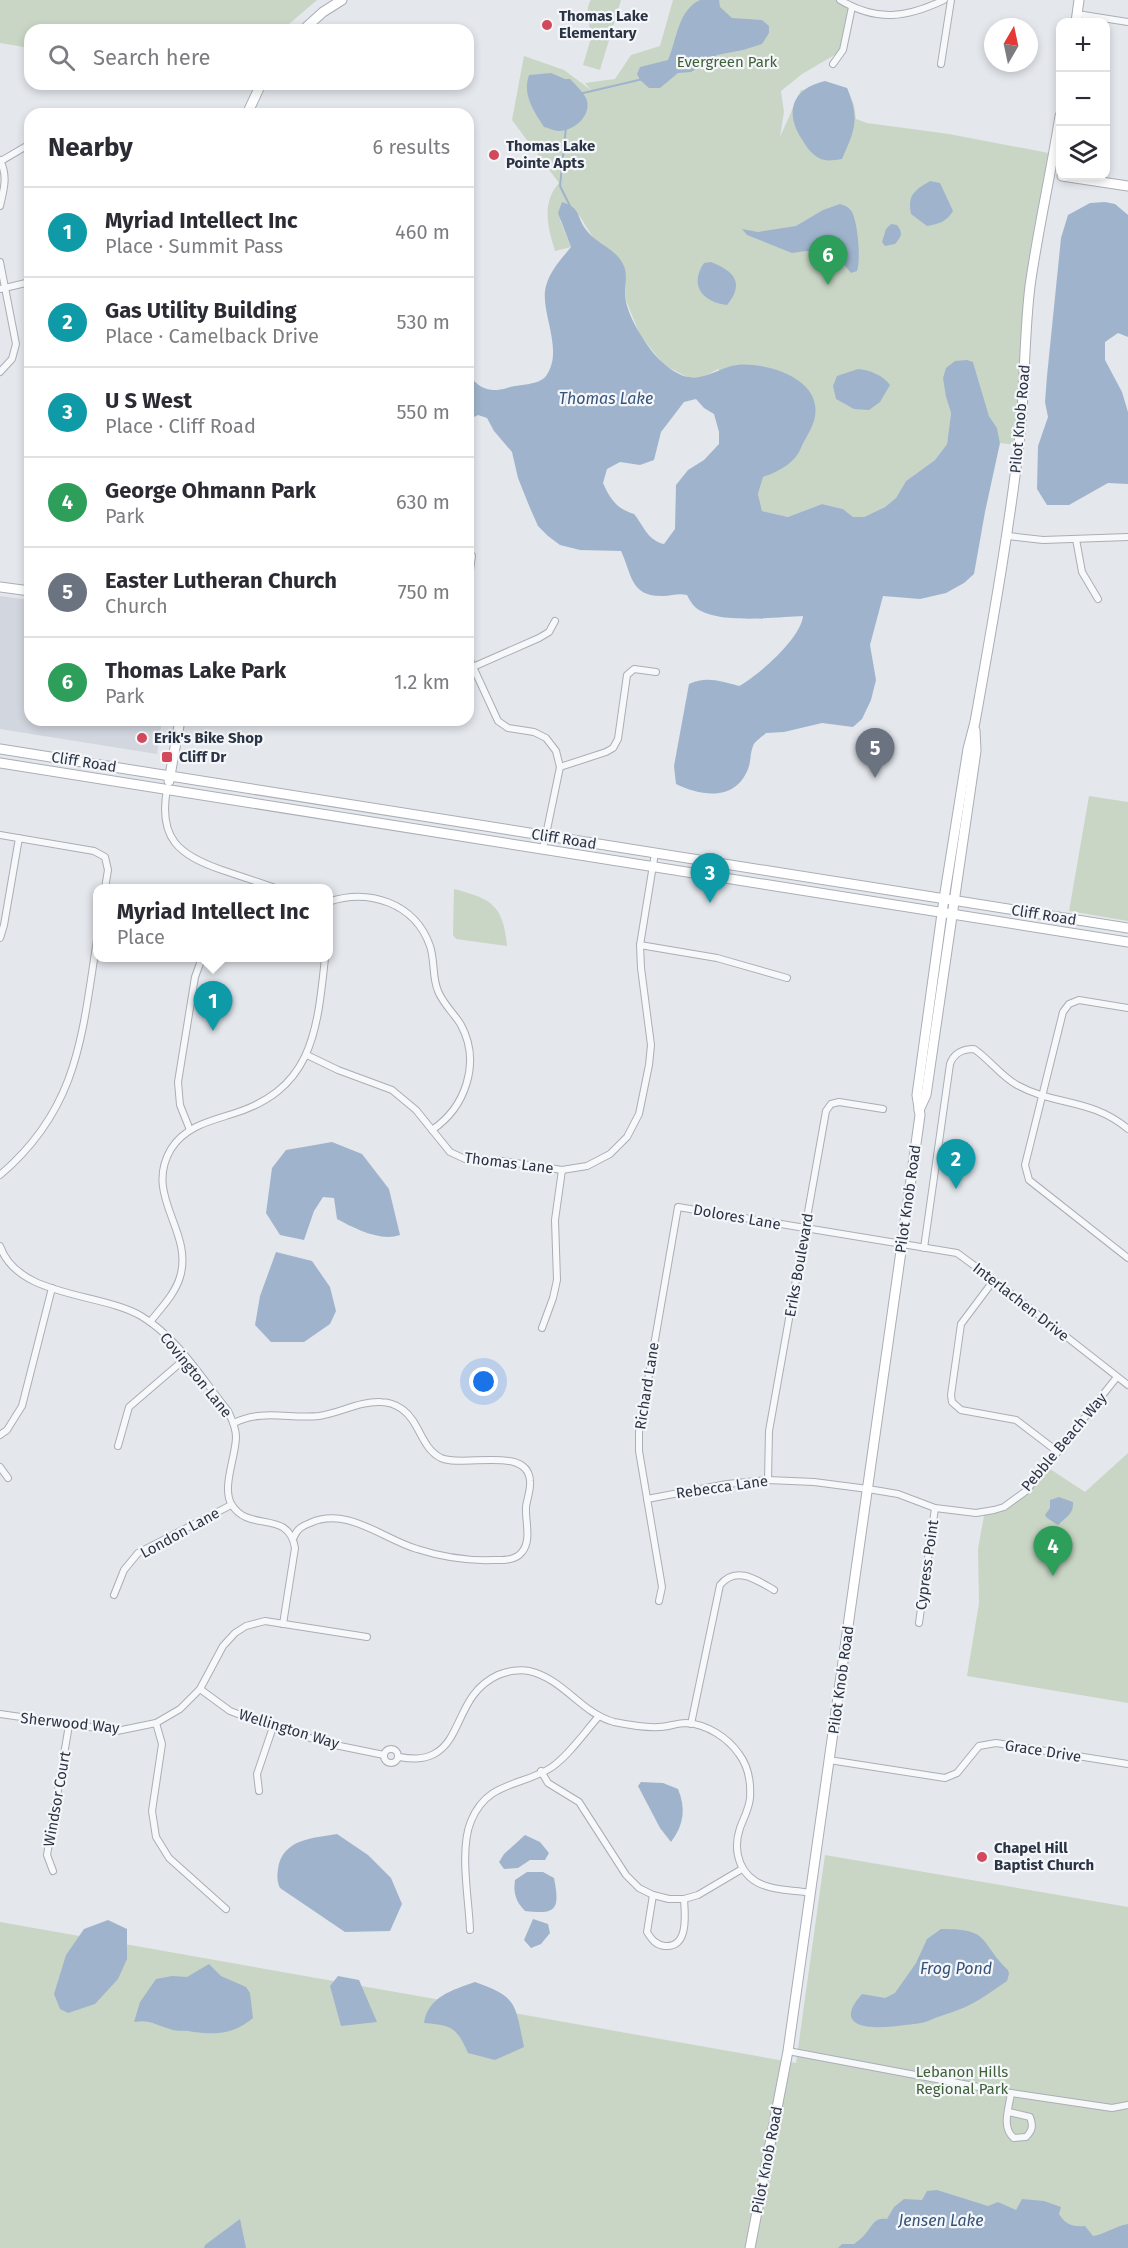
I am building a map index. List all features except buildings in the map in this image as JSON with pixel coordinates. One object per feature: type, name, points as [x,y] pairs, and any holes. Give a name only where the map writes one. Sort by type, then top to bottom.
[{"type":"main road","points":[[310,24],[342,0]]},
{"type":"main road","points":[[1076,18],[1079,0]]},
{"type":"main road","points":[[250,108],[258,90]]},
{"type":"main road","name":"Pilot Knob Road","points":[[750,2248],[788,2051],[830,1760],[902,1244],[919,1110],[917,1095],[944,899],[968,749],[975,722],[1008,536],[1020,431],[1030,288],[1042,210],[1056,179]]},
{"type":"main road","points":[[1090,180],[1128,186]]},
{"type":"main road","points":[[0,587],[24,590]]},
{"type":"main road","name":"Pilot Knob Road","points":[[919,1110],[926,1095],[954,914],[976,752],[975,722]]},
{"type":"main road","points":[[167,789],[179,726]]},
{"type":"main road","name":"Cliff Road","points":[[0,749],[1128,928]]},
{"type":"main road","name":"Cliff Road","points":[[0,763],[1128,942]]},
{"type":"street","points":[[840,0],[864,13],[892,16],[926,8],[944,0]]},
{"type":"street","points":[[941,64],[951,0]]},
{"type":"street","points":[[833,64],[843,50],[852,7]]},
{"type":"street","points":[[1110,21],[1128,22]]},
{"type":"street","points":[[0,206],[6,182],[0,161],[24,147]]},
{"type":"street","points":[[0,262],[3,289],[16,344],[12,359],[0,372]]},
{"type":"street","points":[[3,289],[24,284]]},
{"type":"street","points":[[1008,536],[1043,540],[1128,537]]},
{"type":"street","points":[[1076,539],[1082,572],[1098,599]]},
{"type":"street","points":[[474,668],[539,638],[549,632],[555,621]]},
{"type":"street","points":[[560,767],[613,748],[618,739],[627,675],[634,669],[656,672]]},
{"type":"street","points":[[474,670],[498,721],[508,728],[534,732],[546,738],[556,751],[560,767],[543,849]]},
{"type":"street","points":[[167,789],[165,808],[167,827],[169,835],[180,849],[193,860],[254,884]]},
{"type":"street","points":[[0,835],[94,851],[105,858],[108,870],[106,884]]},
{"type":"street","points":[[0,938],[18,838]]},
{"type":"street","name":"Thomas Lane","points":[[307,1055],[338,1070],[392,1090],[411,1104],[450,1152],[465,1159],[503,1161],[562,1170],[587,1166],[610,1154],[627,1137],[639,1114],[649,1065],[651,1045],[640,968],[640,945],[655,853]]},
{"type":"street","points":[[333,901],[357,896],[387,901],[413,919],[428,940],[438,991],[460,1024],[468,1045],[470,1060],[467,1081],[461,1098],[449,1116],[432,1130]]},
{"type":"street","points":[[640,945],[717,958],[787,978]]},
{"type":"street","points":[[0,1175],[31,1145],[49,1121],[64,1094],[78,1051],[93,962]]},
{"type":"street","points":[[190,1130],[180,1105],[178,1082],[195,978],[200,962]]},
{"type":"street","points":[[150,1322],[174,1291],[182,1268],[181,1243],[164,1199],[162,1179],[168,1154],[180,1138],[201,1123],[247,1110],[272,1097],[289,1082],[307,1055],[313,1036],[324,962]]},
{"type":"street","points":[[1128,1008],[1078,1000],[1069,1004],[1063,1012],[1025,1165],[1029,1180],[1128,1258]]},
{"type":"street","points":[[924,1248],[950,1064],[954,1055],[974,1049],[986,1056],[1015,1084],[1042,1095],[1106,1113],[1128,1129]]},
{"type":"street","name":"Eriks Boulevard","points":[[768,1480],[769,1431],[826,1112],[831,1104],[838,1102],[883,1109]]},
{"type":"street","points":[[542,1328],[557,1280],[555,1220],[562,1170]]},
{"type":"street","name":"Dolores Lane","points":[[678,1207],[902,1244]]},
{"type":"street","name":"Richard Lane","points":[[658,1601],[662,1587],[639,1451],[639,1432],[678,1207]]},
{"type":"street","name":"Interlachen Drive","points":[[902,1244],[957,1253],[1128,1385]]},
{"type":"street","name":"Covington Lane","points":[[0,1246],[13,1267],[30,1280],[123,1308],[140,1315],[163,1332],[228,1411],[234,1423],[236,1438],[228,1490],[231,1505]]},
{"type":"street","points":[[994,1280],[961,1324],[952,1402],[961,1410],[1016,1420],[1058,1452]]},
{"type":"street","points":[[0,1435],[7,1430],[22,1406],[52,1288]]},
{"type":"street","points":[[118,1446],[129,1407],[136,1398],[186,1358]]},
{"type":"street","name":"Pebble Beach Way","points":[[868,1489],[898,1494],[935,1508],[976,1513],[1005,1507],[1026,1491],[1117,1377]]},
{"type":"street","points":[[234,1423],[254,1416],[320,1416],[380,1402],[393,1404],[404,1410],[430,1450],[443,1459],[455,1461],[511,1460],[518,1462],[527,1471],[530,1481],[525,1548],[519,1555],[508,1559],[471,1560],[436,1554],[338,1518],[313,1521],[297,1530],[294,1537],[295,1548],[283,1624]]},
{"type":"street","points":[[0,1467],[8,1479]]},
{"type":"street","name":"Rebecca Lane","points":[[647,1499],[727,1484],[768,1480],[813,1482],[868,1489]]},
{"type":"street","points":[[231,1505],[244,1517],[281,1525],[294,1537]]},
{"type":"street","name":"London Lane","points":[[114,1595],[124,1570],[138,1554],[231,1505]]},
{"type":"street","name":"Cypress Point","points":[[919,1623],[935,1508]]},
{"type":"street","points":[[691,1724],[720,1585],[726,1578],[736,1575],[752,1577],[774,1590]]},
{"type":"street","points":[[200,1689],[223,1646],[235,1633],[246,1626],[265,1621],[367,1637]]},
{"type":"street","points":[[399,1757],[417,1759],[435,1753],[447,1743],[464,1707],[475,1691],[490,1679],[506,1672],[527,1671],[546,1676],[598,1716],[639,1726],[691,1724],[706,1728],[727,1740],[740,1756],[749,1777],[750,1798],[737,1843],[738,1858],[742,1869],[754,1881],[767,1887],[810,1893]]},
{"type":"street","name":"Sherwood Way","points":[[0,1714],[117,1731],[156,1723],[180,1709],[200,1689]]},
{"type":"street","name":"Wellington Way","points":[[200,1689],[230,1711],[273,1727],[330,1744],[384,1755]]},
{"type":"street","points":[[470,1930],[466,1860],[471,1822],[479,1807],[492,1793],[506,1785],[550,1768],[563,1758],[598,1716]]},
{"type":"street","points":[[156,1723],[162,1744],[152,1811],[156,1837],[169,1858],[226,1909]]},
{"type":"street","name":"Windsor Court","points":[[53,1871],[47,1855],[69,1725]]},
{"type":"street","points":[[259,1791],[257,1774],[273,1727]]},
{"type":"street","name":"Grace Drive","points":[[830,1760],[945,1778],[957,1773],[979,1746],[996,1743],[1128,1764]]},
{"type":"street","points":[[388,1749],[393,1749],[397,1751],[399,1757],[392,1764],[387,1762],[384,1755],[388,1749]]},
{"type":"street","points":[[542,1771],[548,1783],[579,1802],[626,1875],[639,1888],[653,1895],[669,1899],[684,1899],[713,1888],[742,1869]]},
{"type":"street","points":[[653,1895],[647,1932],[653,1941],[660,1945],[670,1946],[682,1936],[685,1926],[684,1899]]},
{"type":"street","points":[[788,2051],[1011,2093],[1112,2108],[1128,2104]]},
{"type":"street","points":[[1009,2112],[1030,2117],[1031,2132],[1026,2137],[1014,2138],[1008,2134],[1006,2124],[1011,2093]]},
{"type":"shaded area","points":[[0,596],[24,599],[24,726],[161,726],[157,754],[0,729]]},
{"type":"green space","points":[[0,0],[317,0],[289,24],[24,24],[24,47],[0,43]]},
{"type":"green space","points":[[591,0],[621,0],[600,70],[583,65],[591,38],[588,36],[588,9]]},
{"type":"green space","name":"Evergreen Park","points":[[673,0],[840,0],[852,7],[843,50],[802,74],[781,91],[784,112],[780,137],[801,90],[847,88],[854,105],[856,119],[867,123],[949,134],[1054,154],[1038,231],[1019,445],[1000,443],[997,428],[989,416],[973,362],[946,397],[951,413],[947,444],[935,460],[906,481],[896,498],[885,507],[864,517],[853,517],[843,509],[822,504],[788,517],[762,511],[758,494],[763,476],[777,471],[788,463],[798,453],[805,440],[718,369],[704,377],[687,377],[664,365],[640,335],[625,298],[626,282],[595,241],[579,215],[560,220],[571,247],[555,251],[548,225],[548,207],[553,191],[559,183],[512,120],[524,56],[564,70],[591,90],[585,83],[615,79],[631,55],[660,46]]},
{"type":"green space","points":[[1089,796],[1128,802],[1128,921],[1069,911]]},
{"type":"green space","points":[[454,889],[478,896],[493,906],[502,921],[507,946],[456,939],[453,935]]},
{"type":"green space","points":[[1128,1453],[1128,1703],[967,1676],[979,1603],[978,1549],[985,1510],[1010,1503],[1047,1467],[1085,1492]]},
{"type":"green space","name":"Lebanon Hills Regional Park","points":[[825,1855],[1128,1907],[1128,2248],[0,2248],[0,1922],[796,2063]]},
{"type":"water","points":[[700,0],[719,0],[720,7],[732,18],[762,20],[769,26],[769,33],[762,44],[717,55],[691,72],[678,73],[660,88],[649,88],[637,74],[640,67],[668,60],[683,18],[687,11]]},
{"type":"water","points":[[551,73],[570,79],[583,93],[588,104],[581,120],[565,130],[557,131],[544,127],[528,96],[529,75]]},
{"type":"water","points":[[825,81],[847,88],[854,108],[853,132],[842,159],[824,160],[814,155],[797,131],[794,121],[794,104],[798,96],[814,85]]},
{"type":"water","points":[[930,181],[940,183],[953,211],[942,222],[927,226],[911,214],[910,202],[916,190]]},
{"type":"water","name":"Thomas Lake","points":[[562,202],[573,207],[587,231],[620,259],[625,271],[626,303],[632,319],[651,350],[671,369],[685,376],[695,377],[737,365],[772,368],[795,378],[812,395],[816,411],[815,417],[798,453],[780,470],[763,477],[758,494],[762,511],[788,517],[822,504],[843,509],[853,517],[864,517],[885,507],[896,498],[906,481],[935,460],[947,444],[951,413],[943,378],[946,368],[955,361],[973,362],[989,416],[997,428],[1000,443],[974,574],[964,583],[946,593],[920,599],[883,596],[870,645],[876,680],[871,700],[862,719],[853,727],[822,723],[784,732],[766,733],[753,746],[749,766],[742,780],[735,787],[726,791],[706,793],[676,784],[674,766],[689,684],[708,680],[739,686],[757,674],[787,645],[795,635],[803,616],[747,619],[705,613],[695,607],[687,595],[663,596],[644,593],[630,576],[621,551],[580,550],[560,545],[538,526],[518,478],[512,452],[494,431],[487,418],[478,415],[474,417],[474,380],[485,388],[495,390],[538,382],[546,376],[551,366],[553,343],[546,307],[546,286],[553,270],[571,247],[558,213]],"holes":[[[696,399],[714,414],[719,432],[719,444],[704,460],[688,470],[676,485],[675,529],[664,544],[658,542],[646,532],[634,514],[623,509],[611,499],[603,483],[607,469],[620,462],[640,465],[654,460],[661,432],[684,402]]]},
{"type":"water","points":[[1090,203],[1115,204],[1128,215],[1128,337],[1118,333],[1105,342],[1105,360],[1122,392],[1128,412],[1128,484],[1108,483],[1069,505],[1047,505],[1037,489],[1038,446],[1048,417],[1045,402],[1061,238],[1068,215]]},
{"type":"water","points":[[840,204],[852,212],[857,233],[858,266],[857,271],[851,273],[836,255],[806,251],[792,253],[747,235],[742,229],[758,232],[796,226],[823,210]]},
{"type":"water","points":[[891,224],[897,225],[901,234],[895,244],[885,246],[882,242],[886,229]]},
{"type":"water","points":[[711,262],[726,269],[736,284],[727,305],[705,296],[698,285],[698,278],[704,263]]},
{"type":"water","points":[[858,369],[884,378],[890,385],[880,402],[869,410],[854,409],[836,399],[833,386],[837,376]]},
{"type":"water","points":[[332,1142],[362,1154],[389,1189],[400,1235],[384,1237],[351,1226],[337,1219],[334,1198],[323,1197],[314,1211],[304,1240],[280,1235],[266,1213],[272,1168],[286,1150]]},
{"type":"water","points":[[276,1252],[312,1261],[330,1287],[336,1311],[330,1324],[304,1342],[271,1342],[255,1325],[260,1296]]},
{"type":"water","points":[[1059,1497],[1073,1502],[1073,1506],[1069,1515],[1058,1525],[1045,1515],[1050,1508],[1050,1500]]},
{"type":"water","points":[[641,1782],[663,1783],[678,1789],[683,1810],[679,1829],[671,1842],[660,1828],[638,1786]]},
{"type":"water","points":[[337,1834],[368,1855],[391,1878],[402,1904],[390,1931],[345,1932],[280,1888],[277,1879],[278,1869],[286,1851],[309,1839]]},
{"type":"water","points":[[525,1835],[540,1842],[549,1853],[545,1860],[530,1860],[518,1868],[504,1869],[499,1862],[504,1854]]},
{"type":"water","points":[[527,1872],[543,1872],[554,1878],[556,1903],[554,1908],[544,1912],[525,1911],[519,1904],[514,1889],[515,1880]]},
{"type":"water","points":[[533,1919],[548,1924],[550,1933],[541,1944],[531,1948],[524,1940]]},
{"type":"water","points":[[108,1920],[127,1929],[127,1959],[118,1979],[95,2004],[68,2013],[60,2009],[54,1994],[66,1955],[84,1929]]},
{"type":"water","name":"Frog Pond","points":[[941,1929],[969,1931],[977,1934],[1008,1970],[1007,1981],[959,2010],[922,2023],[872,2027],[854,2022],[851,2015],[853,2006],[862,1994],[885,1998],[895,1993],[916,1963],[927,1939]]},
{"type":"water","points":[[209,1964],[221,1976],[246,1987],[250,1993],[253,2018],[232,2030],[218,2033],[176,2030],[148,2022],[134,2022],[140,2002],[156,1979],[172,1976],[187,1977]]},
{"type":"water","points":[[338,1976],[359,1980],[377,2022],[341,2026],[330,1986]]},
{"type":"water","points":[[475,1982],[500,1992],[512,2004],[519,2021],[524,2047],[495,2060],[468,2053],[457,2033],[452,2029],[424,2023],[430,2007],[442,1996]]},
{"type":"water","name":"Jensen Lake","points":[[937,2190],[988,2206],[998,2202],[1016,2210],[1022,2199],[1044,2201],[1061,2207],[1059,2214],[1064,2221],[1073,2226],[1085,2226],[1093,2236],[1128,2224],[1128,2248],[838,2248],[842,2244],[854,2244],[876,2220],[887,2219],[894,2207],[904,2199],[922,2200],[927,2191]]},
{"type":"water","points":[[240,2219],[246,2248],[204,2248],[205,2245]]},
{"type":"waterway","points":[[579,94],[643,79]]},
{"type":"waterway","points":[[566,127],[560,186],[570,206]]},
{"type":"place","name":"Thomas Lake Elementary","points":[[547,25]]},
{"type":"place","name":"Thomas Lake Pointe Apts","points":[[494,155]]},
{"type":"place","name":"Thomas Lake Park","points":[[828,285]]},
{"type":"place","name":"Erik's Bike Shop","points":[[142,738]]},
{"type":"place","name":"Cliff Dr","points":[[167,757]]},
{"type":"place","name":"Easter Lutheran Church","points":[[875,778]]},
{"type":"place","name":"U S West","points":[[710,903]]},
{"type":"place","name":"Myriad Intellect Inc","points":[[213,1031]]},
{"type":"place","name":"Gas Utility Building","points":[[956,1189]]},
{"type":"place","name":"George Ohmann Park","points":[[1053,1576]]},
{"type":"place","name":"Chapel Hill Baptist Church","points":[[982,1857]]}]
